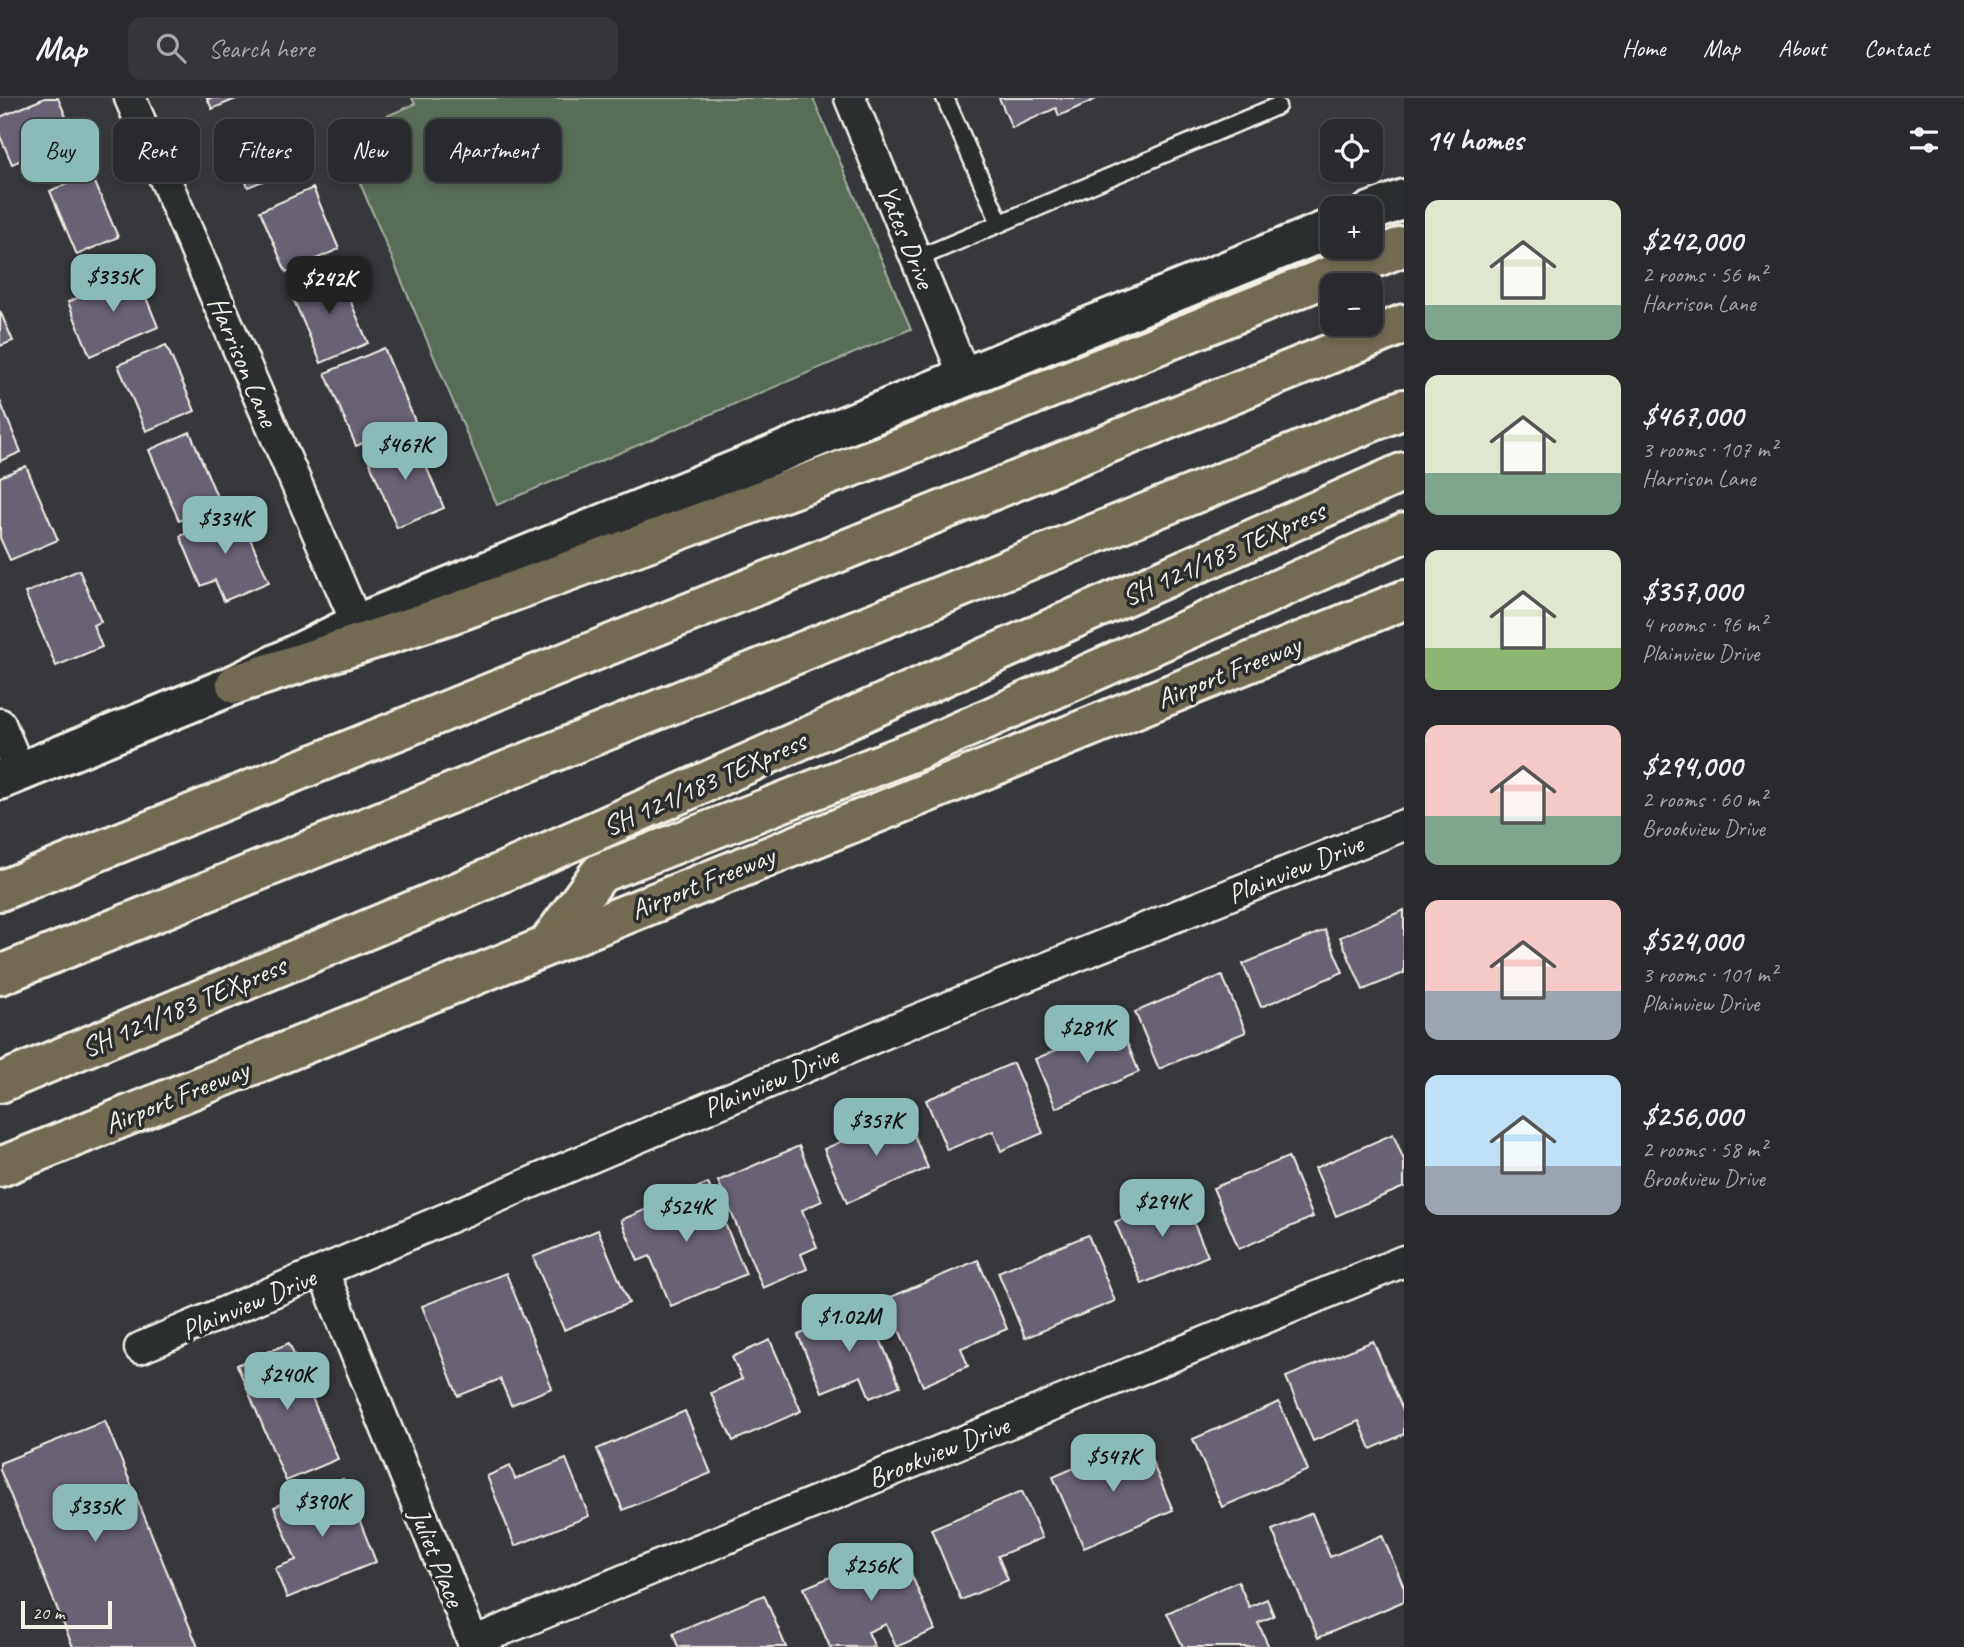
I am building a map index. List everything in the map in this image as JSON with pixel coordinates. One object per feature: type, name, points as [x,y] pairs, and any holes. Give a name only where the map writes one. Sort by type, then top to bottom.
[{"type":"highway","points":[[236,684],[457,612],[892,452],[1404,246]]},
{"type":"highway","points":[[0,891],[1404,324]]},
{"type":"highway","points":[[0,975],[1404,409]]},
{"type":"highway","name":"SH 121/183 TEXpress","points":[[0,1083],[467,888],[1404,472]]},
{"type":"highway","points":[[548,944],[600,873],[922,748],[1404,533]]},
{"type":"highway","name":"Airport Freeway","points":[[0,1167],[1404,600]]},
{"type":"main road","points":[[1383,207],[1404,199]]},
{"type":"main road","points":[[10,776],[236,684],[357,624],[964,375],[1320,233]]},
{"type":"street","name":"Harrison Lane","points":[[131,98],[357,624]]},
{"type":"street","name":"Yates Drive","points":[[850,98],[964,375]]},
{"type":"street","points":[[0,724],[10,776]]},
{"type":"street","name":"Plainview Drive","points":[[140,1348],[904,1025],[1404,825]]},
{"type":"street","name":"Brookview Drive","points":[[474,1644],[1404,1261]]},
{"type":"street","name":"Juliet Place","points":[[323,1272],[474,1644]]},
{"type":"lane","points":[[945,98],[1000,223]]},
{"type":"lane","points":[[916,258],[1277,106]]},
{"type":"green space","points":[[412,98],[813,98],[911,329],[497,505],[360,182],[411,182],[411,119],[380,119],[415,104]]},
{"type":"building","points":[[45,98],[58,98],[67,119],[21,119],[21,160],[12,164],[0,136],[0,117]]},
{"type":"building","points":[[207,98],[238,98],[212,109]]},
{"type":"building","points":[[999,98],[1096,99],[1059,116],[1056,108],[1012,128]]},
{"type":"building","points":[[70,182],[95,182],[118,237],[77,255],[50,191]]},
{"type":"building","points":[[246,182],[260,182],[248,187]]},
{"type":"building","points":[[313,188],[339,249],[286,272],[260,211]]},
{"type":"building","points":[[337,269],[368,343],[321,363],[289,289]]},
{"type":"building","points":[[136,273],[158,327],[90,356],[68,302]]},
{"type":"building","points":[[0,311],[13,341],[0,346]]},
{"type":"building","points":[[166,345],[195,411],[146,431],[118,365]]},
{"type":"building","points":[[384,348],[415,421],[356,446],[325,373]]},
{"type":"building","points":[[0,401],[21,452],[0,461]]},
{"type":"building","points":[[190,432],[220,504],[179,521],[149,450]]},
{"type":"building","points":[[413,436],[444,508],[397,528],[367,456]]},
{"type":"building","points":[[26,466],[58,540],[10,560],[0,538],[0,477]]},
{"type":"building","points":[[238,511],[269,582],[224,601],[215,580],[201,586],[180,536]]},
{"type":"building","points":[[79,570],[101,622],[93,625],[102,647],[56,666],[25,593]]},
{"type":"building","points":[[1404,910],[1404,973],[1363,990],[1340,937]]},
{"type":"building","points":[[1325,930],[1343,972],[1261,1007],[1243,964]]},
{"type":"building","points":[[1222,975],[1246,1032],[1159,1069],[1135,1012]]},
{"type":"building","points":[[1119,1023],[1139,1072],[1056,1108],[1035,1059]]},
{"type":"building","points":[[1013,1063],[1043,1133],[1001,1151],[993,1131],[947,1150],[926,1100]]},
{"type":"building","points":[[905,1114],[928,1168],[847,1203],[824,1149]]},
{"type":"building","points":[[1393,1134],[1404,1160],[1404,1187],[1336,1216],[1315,1168]]},
{"type":"building","points":[[799,1146],[822,1201],[802,1210],[817,1247],[801,1254],[807,1269],[763,1288],[718,1181]]},
{"type":"building","points":[[1288,1157],[1313,1217],[1239,1249],[1213,1188]]},
{"type":"building","points":[[708,1183],[746,1274],[671,1306],[650,1256],[638,1261],[621,1220]]},
{"type":"building","points":[[1181,1194],[1208,1256],[1142,1284],[1115,1222]]},
{"type":"building","points":[[598,1230],[629,1303],[564,1330],[533,1257]]},
{"type":"building","points":[[1088,1235],[1115,1301],[1025,1338],[998,1272]]},
{"type":"building","points":[[978,1260],[1007,1329],[961,1348],[968,1366],[923,1386],[886,1299]]},
{"type":"building","points":[[506,1273],[552,1388],[511,1405],[500,1379],[458,1396],[422,1306]]},
{"type":"building","points":[[866,1306],[900,1386],[870,1398],[861,1376],[822,1392],[798,1335]]},
{"type":"building","points":[[770,1340],[801,1411],[733,1441],[711,1393],[742,1379],[732,1357]]},
{"type":"building","points":[[1373,1341],[1404,1412],[1404,1434],[1371,1449],[1359,1421],[1313,1441],[1286,1377]]},
{"type":"building","points":[[289,1343],[338,1459],[286,1481],[237,1365]]},
{"type":"building","points":[[1279,1402],[1308,1470],[1222,1507],[1193,1439]]},
{"type":"building","points":[[685,1411],[711,1473],[623,1510],[597,1449]]},
{"type":"building","points":[[105,1421],[198,1647],[73,1647],[0,1470],[0,1463]]},
{"type":"building","points":[[1142,1439],[1173,1510],[1084,1548],[1053,1477]]},
{"type":"building","points":[[566,1459],[589,1516],[515,1546],[487,1476],[510,1466],[515,1479]]},
{"type":"building","points":[[343,1479],[376,1562],[287,1598],[275,1568],[296,1560],[274,1507]]},
{"type":"building","points":[[1022,1491],[1042,1538],[998,1556],[1008,1580],[961,1600],[931,1529]]},
{"type":"building","points":[[1312,1513],[1330,1557],[1382,1535],[1404,1587],[1404,1601],[1318,1638],[1272,1530]]},
{"type":"building","points":[[900,1548],[935,1630],[896,1647],[886,1624],[868,1632],[875,1647],[830,1647],[804,1588]]},
{"type":"building","points":[[1238,1581],[1249,1607],[1267,1599],[1274,1616],[1258,1623],[1269,1647],[1183,1647],[1167,1613]]},
{"type":"building","points":[[764,1595],[786,1647],[678,1647],[673,1633]]}]
